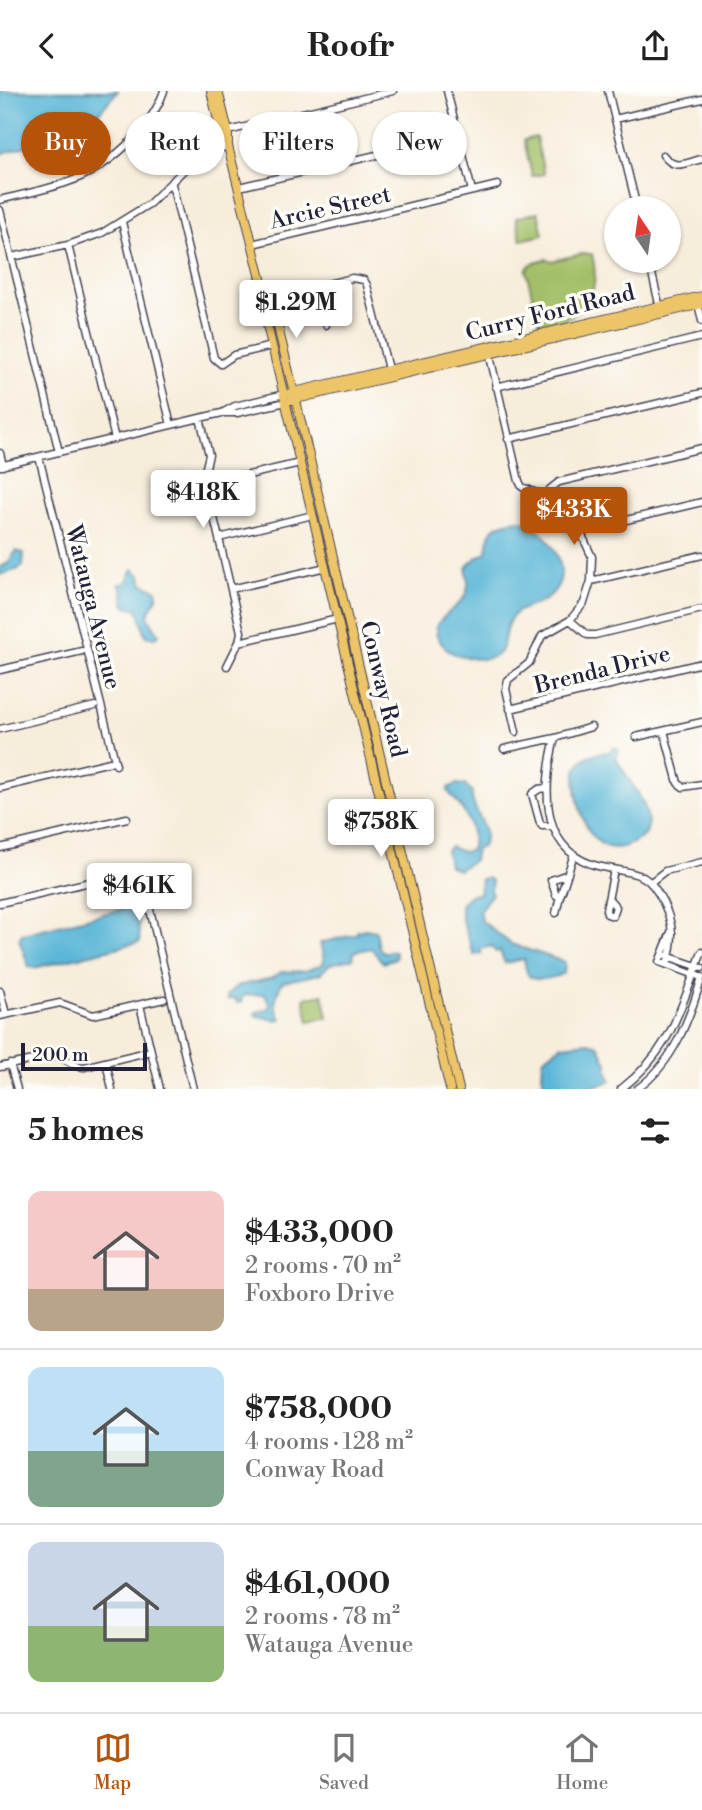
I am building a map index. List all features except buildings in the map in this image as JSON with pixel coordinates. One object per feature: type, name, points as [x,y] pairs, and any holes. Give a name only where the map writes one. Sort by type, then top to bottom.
[{"type":"main road","name":"Conway Road","points":[[211,91],[239,187],[266,299],[277,323],[330,566],[338,619],[416,909],[450,1089]]},
{"type":"main road","name":"Conway Road","points":[[218,91],[228,131],[228,146]]},
{"type":"main road","name":"Conway Road","points":[[266,299],[267,325],[313,515],[338,583],[361,676],[371,739],[402,885],[459,1089]]},
{"type":"main road","name":"Curry Ford Road","points":[[285,398],[700,300]]},
{"type":"main road","points":[[346,651],[361,676]]},
{"type":"main road","points":[[402,885],[409,892],[416,909]]},
{"type":"street","points":[[0,200],[70,182],[87,174],[132,141],[149,120],[164,91]]},
{"type":"street","points":[[228,131],[393,91]]},
{"type":"street","points":[[447,91],[452,112]]},
{"type":"street","points":[[608,91],[634,196]]},
{"type":"street","points":[[615,119],[702,99]]},
{"type":"street","points":[[12,257],[102,233],[149,204],[199,155],[228,146]]},
{"type":"street","points":[[663,155],[669,163],[675,165],[702,159]]},
{"type":"street","points":[[239,187],[372,156]]},
{"type":"street","points":[[467,171],[472,191]]},
{"type":"street","points":[[172,184],[214,358],[221,363],[234,355],[272,346]]},
{"type":"street","name":"Arcie Street","points":[[252,244],[498,185]]},
{"type":"street","points":[[0,210],[3,233],[12,257],[59,452]]},
{"type":"street","points":[[122,222],[171,425]]},
{"type":"street","points":[[68,244],[115,439]]},
{"type":"street","points":[[652,273],[661,309]]},
{"type":"street","points":[[266,299],[352,278],[364,280],[389,374]]},
{"type":"street","points":[[316,286],[326,325]]},
{"type":"street","points":[[700,300],[702,321]]},
{"type":"street","points":[[496,387],[702,337]]},
{"type":"street","points":[[489,351],[508,439],[522,487],[547,497],[566,513],[580,531],[592,557],[591,581],[584,603],[570,620],[542,636],[529,663],[508,680],[506,689],[516,733]]},
{"type":"street","points":[[508,439],[702,393]]},
{"type":"street","name":"Curry Ford Road","points":[[2,466],[222,413],[235,406],[285,398]]},
{"type":"street","points":[[200,418],[209,455],[204,475],[241,632],[227,666]]},
{"type":"street","points":[[547,497],[550,489],[559,482],[702,448]]},
{"type":"street","points":[[0,453],[2,466]]},
{"type":"street","name":"Watauga Avenue","points":[[0,788],[113,763],[40,457]]},
{"type":"street","points":[[206,485],[300,463]]},
{"type":"street","points":[[580,531],[702,502]]},
{"type":"street","points":[[219,538],[313,515]]},
{"type":"street","points":[[591,581],[702,555]]},
{"type":"street","points":[[231,589],[330,566]]},
{"type":"street","points":[[570,620],[587,635],[595,635],[702,609]]},
{"type":"street","points":[[239,642],[338,619]]},
{"type":"street","points":[[0,670],[82,650]]},
{"type":"street","name":"Brenda Drive","points":[[510,709],[702,663]]},
{"type":"street","points":[[0,729],[95,706]]},
{"type":"street","points":[[636,737],[702,722]]},
{"type":"street","points":[[504,749],[591,727]]},
{"type":"street","points":[[664,731],[678,783],[683,787],[702,784]]},
{"type":"street","points":[[555,738],[546,788],[552,826],[566,848],[574,855],[593,865],[642,876],[650,882],[663,905],[672,930],[667,965]]},
{"type":"street","points":[[546,788],[532,794],[540,823],[542,826],[552,826]]},
{"type":"street","points":[[0,848],[127,818]]},
{"type":"street","points":[[556,913],[574,855]]},
{"type":"street","points":[[650,882],[665,871],[702,862]]},
{"type":"street","points":[[694,864],[702,868]]},
{"type":"street","points":[[0,903],[141,870]]},
{"type":"street","points":[[609,899],[614,870]]},
{"type":"street","points":[[560,896],[556,895],[551,880],[568,874]]},
{"type":"street","points":[[146,893],[193,1089]]},
{"type":"street","points":[[660,958],[672,930]]},
{"type":"street","points":[[621,1089],[637,1077],[665,1043],[683,1008],[702,952]]},
{"type":"street","points":[[660,958],[669,957],[699,967]]},
{"type":"street","points":[[636,1089],[645,1083],[670,1053],[690,1016],[702,977],[667,965],[660,958]]},
{"type":"street","points":[[0,991],[3,1015],[60,1003],[93,1016],[164,999]]},
{"type":"street","points":[[140,1005],[160,1089]]},
{"type":"street","points":[[0,1067],[56,1055],[77,1066],[151,1051]]},
{"type":"street","points":[[106,1062],[112,1089]]},
{"type":"street","points":[[10,1064],[17,1089]]},
{"type":"green space","points":[[536,137],[544,174],[532,176],[524,140]]},
{"type":"green space","points":[[538,212],[543,235],[521,240],[516,218]]},
{"type":"green space","points":[[592,254],[595,269],[594,283],[586,304],[567,318],[540,327],[526,270],[538,261]]},
{"type":"green space","points":[[323,994],[328,1017],[309,1021],[304,998]]},
{"type":"water","points":[[0,91],[118,91],[100,112],[21,112],[21,148],[0,154]]},
{"type":"water","points":[[518,520],[534,526],[548,540],[558,557],[561,577],[559,584],[545,600],[516,613],[506,629],[499,653],[481,659],[455,654],[444,647],[436,629],[444,617],[462,601],[468,586],[467,567],[487,552],[489,538],[494,529],[503,523]]},
{"type":"water","points":[[16,551],[24,553],[23,566],[0,575],[0,567],[7,564]]},
{"type":"water","points":[[133,569],[141,576],[143,584],[157,590],[157,598],[148,617],[159,634],[155,638],[145,634],[138,609],[125,606],[124,603],[119,584],[125,584]]},
{"type":"water","points":[[614,747],[619,750],[616,757],[643,803],[648,823],[646,834],[621,847],[601,844],[593,837],[582,815],[575,782],[576,772],[583,760],[609,752]]},
{"type":"water","points":[[457,784],[465,785],[472,791],[474,805],[485,832],[485,840],[482,847],[476,849],[474,860],[458,870],[449,866],[446,850],[450,847],[463,852],[471,850],[472,833],[467,817],[448,791],[448,788]]},
{"type":"water","points":[[488,878],[492,882],[492,894],[479,911],[482,921],[511,944],[565,962],[564,973],[546,979],[532,978],[527,973],[524,959],[505,963],[500,951],[496,952],[491,946],[481,949],[481,954],[474,955],[461,917],[461,904],[470,895],[479,894],[481,879]]},
{"type":"water","points":[[130,907],[137,913],[140,942],[29,967],[19,939],[22,934]]},
{"type":"water","points":[[357,931],[376,931],[379,948],[383,952],[395,951],[396,958],[383,963],[371,948],[354,952],[353,959],[330,964],[320,974],[282,982],[276,1001],[276,1009],[281,1019],[278,1020],[255,1016],[256,1012],[267,1009],[270,1005],[265,994],[245,995],[242,1001],[237,1003],[235,998],[227,1000],[227,995],[237,986],[272,978],[281,972],[305,971],[323,964],[320,943],[357,934]]},
{"type":"water","points":[[588,1042],[599,1046],[608,1063],[611,1080],[590,1087],[546,1089],[542,1075],[543,1059],[562,1045]]}]
